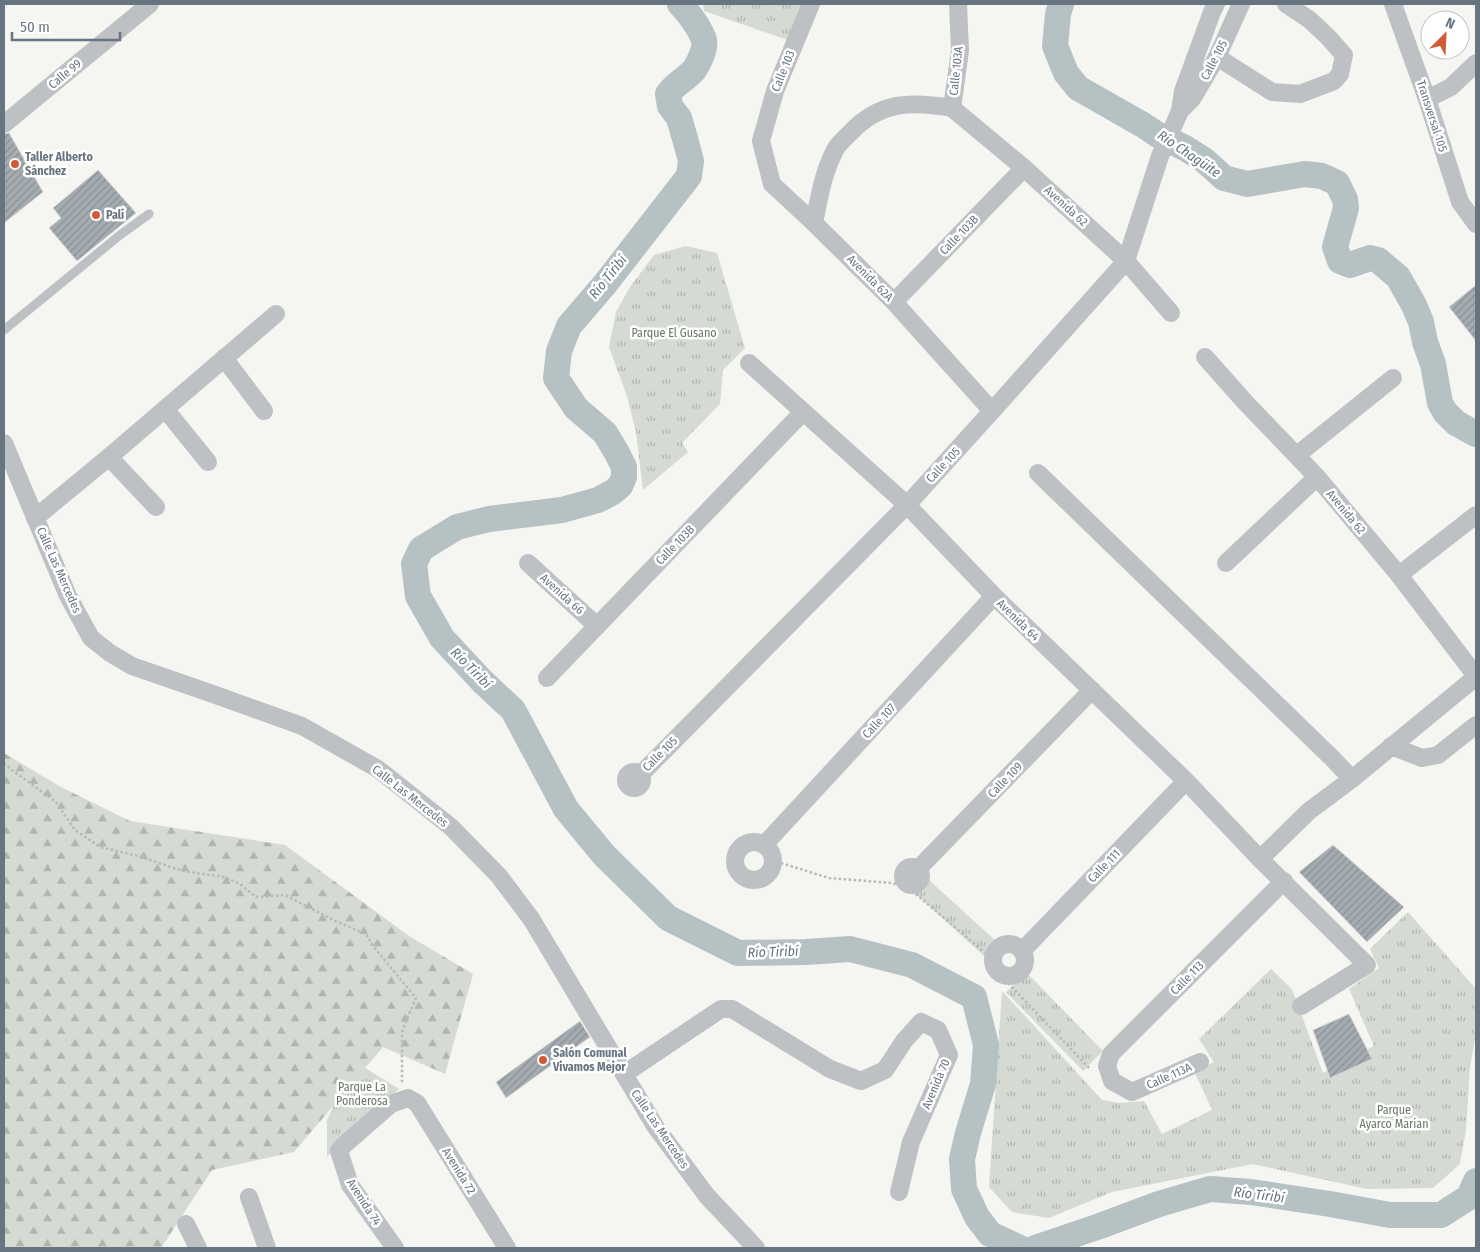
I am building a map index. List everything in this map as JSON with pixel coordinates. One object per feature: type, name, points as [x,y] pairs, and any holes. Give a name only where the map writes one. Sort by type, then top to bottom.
[{"type":"street","name":"Calle 99","points":[[4,124],[150,4]]},
{"type":"street","name":"Calle 103","points":[[761,141],[775,91],[811,4]]},
{"type":"street","name":"Calle 103A","points":[[814,223],[823,180],[836,148],[862,120],[890,106],[928,104],[952,108],[960,50],[958,4]]},
{"type":"street","name":"Calle 105","points":[[640,775],[907,504],[1126,260],[1164,145],[1180,111],[1184,91],[1216,4]]},
{"type":"street","name":"Calle 105","points":[[1180,111],[1192,99],[1217,57],[1241,4]]},
{"type":"street","points":[[1217,57],[1272,92],[1300,94],[1334,81],[1340,74],[1344,55],[1310,20],[1286,4]]},
{"type":"street","name":"Transversal 105","points":[[1393,4],[1427,99],[1460,202],[1476,224]]},
{"type":"street","points":[[1427,99],[1451,87],[1476,64]]},
{"type":"street","name":"Avenida 62","points":[[952,108],[1024,168],[1126,260],[1171,313]]},
{"type":"street","name":"Avenida 62A","points":[[761,141],[772,184],[894,302],[992,411]]},
{"type":"street","name":"Calle 103B","points":[[894,302],[1024,168]]},
{"type":"street","points":[[35,518],[110,457],[276,314]]},
{"type":"street","name":"Avenida 62","points":[[1205,357],[1244,402],[1317,477],[1399,575],[1476,677]]},
{"type":"street","points":[[224,358],[264,411]]},
{"type":"street","name":"Avenida 64","points":[[749,363],[907,504],[994,596],[1186,781],[1260,859],[1367,965],[1301,1006]]},
{"type":"street","points":[[1297,455],[1393,378]]},
{"type":"street","points":[[165,409],[208,462]]},
{"type":"street","name":"Calle 103B","points":[[547,678],[804,412]]},
{"type":"street","name":"Calle Las Mercedes","points":[[4,445],[68,596],[92,638],[110,654],[132,666],[302,726],[378,769],[450,828],[499,876],[532,920],[656,1126],[707,1196],[756,1248]]},
{"type":"street","points":[[110,457],[156,508]]},
{"type":"street","points":[[1038,472],[1352,779]]},
{"type":"street","points":[[1226,563],[1317,477]]},
{"type":"street","points":[[1399,575],[1476,515]]},
{"type":"street","name":"Avenida 66","points":[[528,563],[597,626]]},
{"type":"street","name":"Calle 107","points":[[764,845],[994,596]]},
{"type":"street","points":[[1260,859],[1309,811],[1352,779],[1476,677]]},
{"type":"street","name":"Calle 109","points":[[918,869],[1092,690]]},
{"type":"street","points":[[1392,746],[1422,758],[1431,757],[1438,755],[1476,725]]},
{"type":"street","name":"Calle 111","points":[[1022,951],[1186,781]]},
{"type":"street","name":"Calle 113","points":[[1112,1081],[1107,1066],[1111,1054],[1284,881]]},
{"type":"street","name":"Avenida 70","points":[[624,1074],[721,1009],[732,1009],[830,1069],[861,1081],[885,1070],[904,1041],[921,1022],[938,1030],[949,1055],[910,1142],[899,1192]]},
{"type":"street","name":"Calle 113A","points":[[1112,1081],[1132,1092],[1200,1062]]},
{"type":"street","name":"Avenida 74","points":[[395,1248],[350,1185],[340,1152],[344,1145],[391,1104],[408,1098]]},
{"type":"street","name":"Avenida 72","points":[[408,1098],[417,1103],[507,1248]]},
{"type":"street","points":[[249,1197],[266,1248]]},
{"type":"street","points":[[186,1224],[198,1248]]},
{"type":"lane","points":[[4,330],[148,214]]},
{"type":"path","points":[[4,763],[56,802],[76,830],[100,847],[138,856],[183,871],[224,877],[240,884],[256,897],[285,895],[335,921],[366,934],[373,946],[416,998],[402,1032],[401,1082],[408,1098]]},
{"type":"path","points":[[781,864],[829,878],[892,883],[910,888],[990,957]]},
{"type":"path","points":[[1008,983],[1089,1068]]},
{"type":"green space","points":[[703,4],[802,4],[788,40],[704,11]]},
{"type":"green space","name":"Parque El Gusano","points":[[686,246],[717,253],[745,348],[723,370],[720,404],[682,443],[688,452],[643,490],[636,432],[627,396],[609,347],[616,312],[630,287],[654,255]]},
{"type":"green space","points":[[4,753],[59,786],[130,821],[285,845],[409,936],[473,974],[445,1074],[383,1047],[294,1152],[212,1170],[161,1248],[4,1248]]},
{"type":"green space","points":[[929,880],[998,943],[985,957],[916,894]]},
{"type":"green space","name":"Parque Ayarco Marian","points":[[1408,912],[1476,989],[1476,1033],[1470,1067],[1466,1130],[1460,1164],[1433,1188],[1367,1189],[1253,1164],[1112,1192],[1049,1218],[1012,1212],[989,1187],[1002,991],[1102,1100],[1120,1103],[1144,1101],[1162,1134],[1212,1110],[1195,1073],[1214,1062],[1199,1039],[1271,969],[1292,989],[1323,1073],[1374,1046],[1349,989],[1379,968],[1370,949]]},
{"type":"green space","points":[[1027,973],[1103,1051],[1083,1071],[1006,992]]},
{"type":"green space","name":"Parque La Ponderosa","points":[[354,1061],[399,1089],[327,1157],[327,1120]]},
{"type":"building","name":"Taller Alberto Sánchez","points":[[9,133],[43,192],[4,223],[4,134]]},
{"type":"building","name":"Palí","points":[[98,170],[136,213],[77,261],[49,228],[61,218],[53,208]]},
{"type":"building","points":[[1476,285],[1476,341],[1449,307]]},
{"type":"building","points":[[1333,845],[1404,907],[1367,942],[1299,872]]},
{"type":"building","points":[[1349,1014],[1372,1059],[1330,1078],[1313,1030]]},
{"type":"building","name":"Salón Comunal Vivamos Mejor","points":[[580,1021],[590,1037],[506,1098],[496,1082]]},
{"type":"waterway","name":"Río Tiribí","points":[[680,4],[697,25],[704,40],[702,55],[694,70],[668,94],[670,106],[679,118],[691,161],[689,176],[605,284],[569,326],[559,351],[556,378],[576,408],[605,433],[624,467],[624,477],[620,486],[598,500],[562,510],[489,519],[457,527],[421,549],[414,564],[418,596],[442,638],[482,681],[513,710],[566,809],[604,855],[668,918],[738,953],[850,949],[912,965],[974,997],[986,1045],[983,1084],[962,1159],[964,1189],[977,1217],[990,1234],[1020,1248]]},
{"type":"waterway","name":"Río Chagüite","points":[[1061,4],[1058,14],[1055,46],[1066,73],[1078,88],[1158,135],[1185,148],[1204,160],[1224,178],[1247,184],[1305,174],[1322,176],[1337,183],[1345,199],[1346,208],[1335,247],[1340,261],[1350,265],[1370,258],[1378,260],[1398,277],[1414,305],[1421,322],[1425,342],[1433,364],[1440,403],[1445,412],[1456,423],[1476,434]]},
{"type":"waterway","name":"Río Tiribí","points":[[1035,1248],[1159,1204],[1210,1189],[1251,1192],[1390,1215],[1441,1215],[1469,1197],[1476,1181]]},
{"type":"place","name":"Taller Alberto Sánchez","points":[[15,164]]},
{"type":"place","name":"Palí","points":[[96,215]]},
{"type":"place","name":"Salón Comunal Vivamos Mejor","points":[[543,1060]]}]
